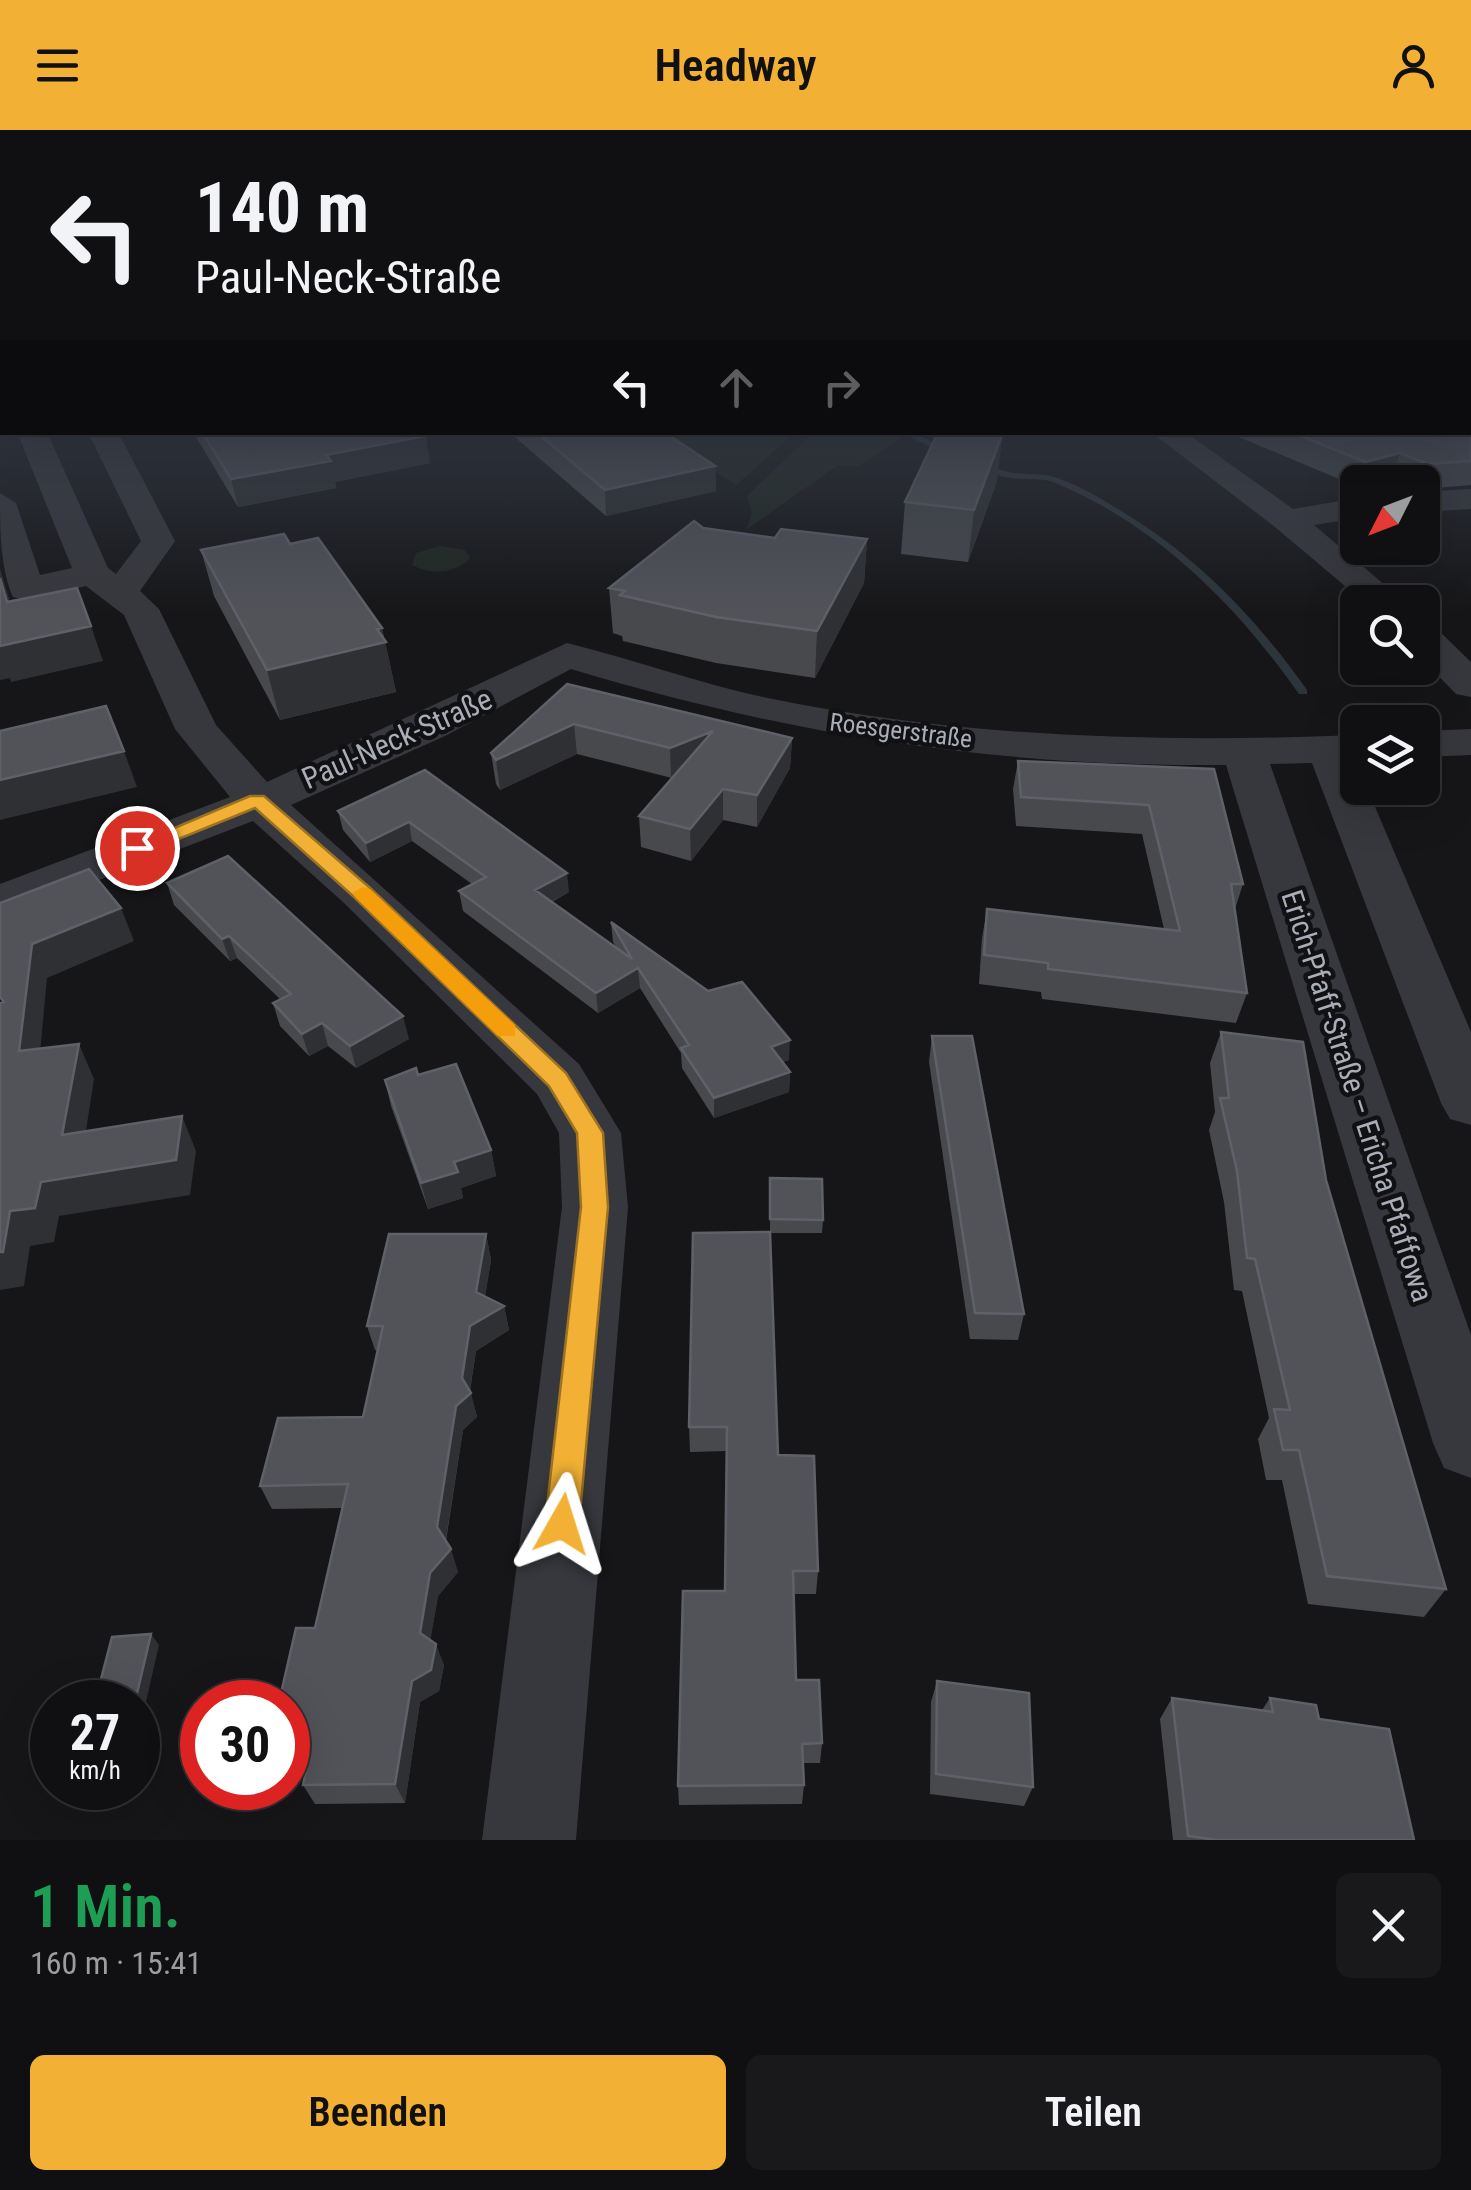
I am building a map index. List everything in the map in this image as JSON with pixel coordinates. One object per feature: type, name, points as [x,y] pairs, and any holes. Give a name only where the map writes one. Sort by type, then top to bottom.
[{"type":"street","points":[[43,455],[106,584],[140,608],[197,729],[257,800],[362,892],[558,1079],[590,1133],[595,1207],[529,1840]]},
{"type":"street","points":[[0,503],[13,592],[106,584],[158,541],[115,455]]},
{"type":"street","points":[[1188,455],[1207,473],[1363,585]]},
{"type":"street","points":[[1440,501],[1471,499]]},
{"type":"street","points":[[1291,532],[1340,514]]},
{"type":"street","points":[[1440,654],[1471,685]]},
{"type":"street","name":"Paul-Neck-Straße","points":[[0,902],[382,751],[477,706],[567,655]]},
{"type":"street","name":"Roesgerstraße","points":[[567,655],[714,698],[897,732],[1025,744],[1340,749]]},
{"type":"street","points":[[1440,743],[1471,742]]},
{"type":"street","name":"Erich-Pfaff-Straße – Ericha Pfaffowa","points":[[1243,749],[1471,1443]]},
{"type":"street","points":[[1363,805],[1471,1103]]},
{"type":"shaded area","points":[[689,455],[770,455],[736,485]]},
{"type":"shaded area","points":[[790,455],[875,455],[859,466],[838,465],[746,530],[752,513],[747,496]]},
{"type":"shaded area","points":[[440,546],[465,550],[470,558],[458,567],[442,571],[412,565],[416,553]]},
{"type":"building","points":[[216,455],[327,455],[331,461],[231,479]]},
{"type":"building","points":[[563,455],[698,455],[715,466],[605,490]]},
{"type":"building","points":[[927,455],[995,455],[974,510],[905,502]]},
{"type":"building","points":[[1347,455],[1393,455],[1365,462]]},
{"type":"building","points":[[1405,455],[1471,455],[1471,461],[1428,464]]},
{"type":"building","points":[[694,521],[703,528],[775,538],[781,529],[867,539],[817,631],[716,617],[620,595],[625,591],[609,588]]},
{"type":"building","points":[[284,534],[290,544],[318,538],[382,628],[377,629],[386,642],[267,670],[201,550]]},
{"type":"building","points":[[0,578],[7,602],[77,588],[91,626],[0,646]]},
{"type":"building","points":[[567,684],[792,738],[757,795],[723,789],[690,829],[639,816],[713,731],[670,748],[574,724],[496,760],[491,753]]},
{"type":"building","points":[[106,706],[124,751],[0,780],[0,731]]},
{"type":"building","points":[[1018,761],[1214,769],[1243,884],[1231,884],[1247,993],[1048,969],[1048,963],[984,955],[987,909],[1180,931],[1149,805],[1021,797]]},
{"type":"building","points":[[425,770],[567,873],[535,890],[632,959],[611,922],[708,991],[742,982],[790,1040],[771,1047],[790,1072],[714,1098],[681,1048],[689,1045],[638,968],[596,993],[459,891],[486,877],[409,822],[366,843],[338,811]]},
{"type":"building","points":[[228,856],[403,1016],[350,1046],[322,1023],[302,1034],[273,1003],[291,994],[229,936],[222,939],[167,883]]},
{"type":"building","points":[[89,869],[121,908],[32,944],[19,1051],[79,1044],[62,1135],[182,1116],[176,1160],[41,1182],[35,1208],[10,1211],[0,1252],[0,1003],[4,1002],[0,997],[0,903]]},
{"type":"building","points":[[1221,1032],[1303,1042],[1326,1180],[1446,1589],[1327,1576],[1299,1450],[1283,1450],[1274,1409],[1290,1410],[1255,1259],[1247,1258],[1237,1171],[1220,1098],[1229,1098]]},
{"type":"building","points":[[932,1036],[972,1036],[1024,1314],[975,1313]]},
{"type":"building","points":[[456,1064],[491,1150],[454,1162],[458,1172],[421,1183],[385,1080],[416,1068],[418,1075]]},
{"type":"building","points":[[770,1178],[822,1179],[823,1220],[770,1219]]},
{"type":"building","points":[[770,1232],[778,1455],[814,1456],[818,1571],[793,1571],[796,1680],[819,1680],[822,1743],[802,1744],[804,1785],[678,1786],[683,1591],[725,1591],[727,1427],[689,1427],[693,1233]]},
{"type":"building","points":[[389,1234],[486,1234],[476,1292],[504,1306],[470,1326],[462,1378],[471,1393],[456,1406],[437,1527],[451,1549],[430,1573],[420,1633],[436,1644],[431,1670],[412,1681],[395,1784],[310,1785],[310,1680],[284,1680],[296,1628],[315,1628],[348,1484],[260,1486],[278,1418],[363,1417],[383,1326],[367,1326]]},
{"type":"building","points":[[151,1634],[140,1680],[101,1680],[112,1637]]},
{"type":"building","points":[[937,1681],[1029,1693],[1033,1787],[936,1774]]},
{"type":"building","points":[[1172,1698],[1273,1712],[1270,1698],[1316,1705],[1319,1719],[1389,1729],[1414,1840],[1217,1840],[1188,1836]]},
{"type":"waterway","points":[[979,464],[1005,474],[1061,482],[1167,545],[1198,570],[1254,627],[1303,692]]},
{"type":"slow traffic","points":[[363,893],[507,1031]]},
{"type":"route","points":[[137,848],[257,800],[362,892],[558,1079],[590,1133],[595,1207],[562,1524]]}]
